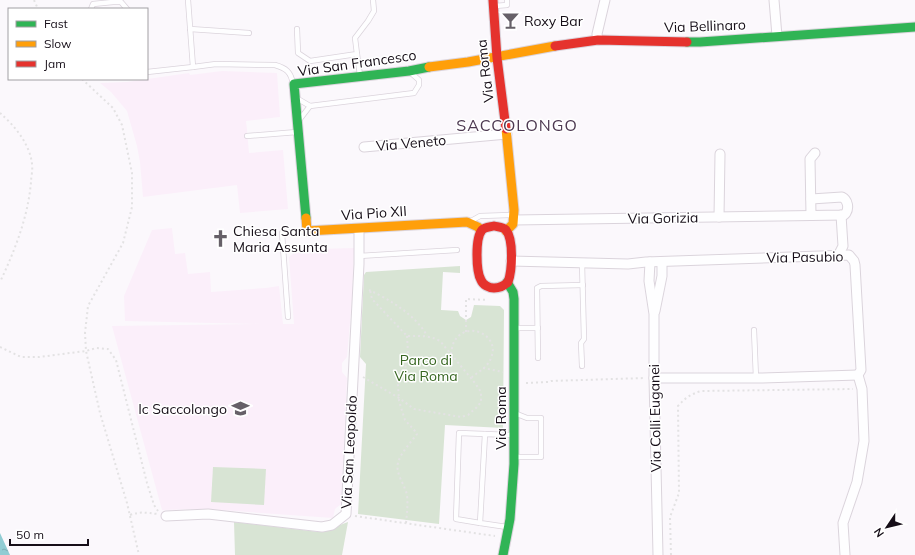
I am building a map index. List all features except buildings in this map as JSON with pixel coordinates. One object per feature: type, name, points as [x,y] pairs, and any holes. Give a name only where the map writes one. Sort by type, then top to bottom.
[{"type":"street","points":[[598,40],[605,0]]},
{"type":"street","points":[[774,0],[776,36]]},
{"type":"street","name":"Via Roma","points":[[493,3],[514,217]]},
{"type":"street","name":"Via Bellinaro","points":[[497,56],[598,40],[700,42],[915,27]]},
{"type":"street","name":"Via San Francesco","points":[[306,231],[294,84],[409,71],[497,56]]},
{"type":"street","name":"Via Veneto","points":[[364,147],[507,134]]},
{"type":"street","points":[[719,217],[720,154]]},
{"type":"street","points":[[811,215],[810,159],[815,154]]},
{"type":"street","points":[[811,199],[842,197],[847,201],[848,211],[846,214],[841,215],[843,246],[839,254]]},
{"type":"street","name":"Via Gorizia","points":[[514,217],[719,217],[841,215]]},
{"type":"street","points":[[506,231],[510,228],[514,217]]},
{"type":"street","points":[[467,222],[481,231]]},
{"type":"street","name":"Via Pio XII","points":[[306,231],[467,222]]},
{"type":"street","points":[[494,226],[502,228],[506,231],[514,261],[507,282],[503,286],[494,288],[489,287],[481,281],[478,271],[478,242],[481,231],[485,228],[494,226]]},
{"type":"street","name":"Via San Leopoldo","points":[[164,515],[208,514],[322,527],[332,525],[346,514],[358,289],[359,229]]},
{"type":"street","name":"Via Pasubio","points":[[662,262],[839,254],[849,254],[852,257],[855,266],[861,370],[858,375],[862,389],[864,441],[857,482],[843,523],[845,555]]},
{"type":"street","points":[[514,261],[628,264],[662,262],[662,276],[654,314]]},
{"type":"street","name":"Via Colli Euganei","points":[[650,262],[649,280],[654,314],[658,555]]},
{"type":"street","points":[[628,264],[644,272],[649,280]]},
{"type":"street","name":"Via Roma","points":[[503,555],[514,491],[515,457],[515,328],[513,292],[507,282]]},
{"type":"street","points":[[654,378],[756,378],[858,375]]},
{"type":"lane","points":[[188,0],[192,67]]},
{"type":"lane","points":[[360,77],[355,38],[374,11],[373,0]]},
{"type":"lane","points":[[493,3],[507,5],[507,0]]},
{"type":"lane","points":[[91,8],[92,4],[121,2],[126,8]]},
{"type":"lane","points":[[190,29],[250,33]]},
{"type":"lane","points":[[297,29],[298,53],[310,61],[358,54]]},
{"type":"lane","points":[[148,72],[216,64],[275,65],[284,67],[291,75],[294,84]]},
{"type":"lane","points":[[294,94],[310,106],[414,93],[419,85],[419,80],[409,71]]},
{"type":"lane","points":[[247,136],[297,129],[310,106]]},
{"type":"lane","name":"Via Pio XII","points":[[467,222],[480,216],[514,217]]},
{"type":"lane","name":"Via Pio XII","points":[[288,317],[282,233],[306,231]]},
{"type":"lane","points":[[359,260],[457,250]]},
{"type":"lane","points":[[582,263],[584,339],[581,343],[582,366]]},
{"type":"lane","points":[[538,358],[537,288],[541,286],[583,285]]},
{"type":"lane","points":[[515,328],[538,328]]},
{"type":"lane","points":[[754,330],[756,378]]},
{"type":"lane","points":[[515,414],[526,418],[541,418],[541,457],[515,457]]},
{"type":"lane","points":[[509,527],[456,519],[459,433],[515,435]]},
{"type":"lane","points":[[480,523],[485,434]]},
{"type":"path","points":[[83,80],[113,108],[122,124],[132,173],[132,207],[123,242],[88,306],[85,333],[86,351],[100,413],[130,515],[139,555]]},
{"type":"path","points":[[0,112],[19,133],[32,164],[29,200],[21,232],[0,282]]},
{"type":"path","points":[[358,289],[370,290],[388,299],[419,324],[427,336]]},
{"type":"path","points":[[370,290],[372,299],[407,336],[408,354],[404,373],[398,386],[398,398],[405,420],[417,434],[400,457],[397,464],[405,488],[408,505],[406,523]]},
{"type":"path","points":[[466,332],[466,299],[490,300]]},
{"type":"path","points":[[451,354],[454,342],[466,332],[478,331],[485,335],[490,341],[493,349],[492,358],[471,378]]},
{"type":"path","points":[[354,371],[414,409],[461,417],[476,408],[481,402],[481,392],[440,341],[433,337],[427,336],[407,336]]},
{"type":"path","points":[[0,347],[21,357],[39,357],[86,351],[96,348],[108,349],[116,360],[154,505],[158,512],[164,515]]},
{"type":"path","points":[[483,368],[506,372]]},
{"type":"path","points":[[523,384],[551,381],[654,378]]},
{"type":"path","points":[[671,555],[670,517],[679,493],[678,406],[685,398],[693,393],[701,391],[856,389]]},
{"type":"path","points":[[130,515],[138,512],[147,512],[164,515]]},
{"type":"path","points":[[346,514],[499,536]]},
{"type":"shaded area","points":[[222,71],[277,73],[280,117],[246,121],[249,153],[283,150],[288,209],[240,213],[237,185],[143,197],[140,162],[127,111],[111,92],[100,83],[148,80],[189,73],[190,75]]},
{"type":"shaded area","name":"Ic Saccolongo","points":[[172,228],[175,254],[185,253],[188,274],[210,272],[211,292],[279,286],[283,324],[294,324],[289,257],[294,253],[318,252],[318,249],[354,248],[352,299],[347,357],[342,363],[342,372],[347,378],[341,504],[335,509],[333,518],[205,509],[162,510],[112,326],[261,324],[125,321],[124,296],[152,230]]},
{"type":"green space","name":"Parco di Via Roma","points":[[460,266],[460,273],[443,272],[441,310],[458,311],[460,316],[466,320],[471,317],[474,305],[500,306],[504,310],[503,428],[445,425],[439,524],[358,514],[366,364],[360,357],[364,275],[366,272]]},
{"type":"green space","points":[[213,467],[266,469],[264,505],[211,502]]},
{"type":"green space","points":[[234,522],[319,532],[330,530],[348,522],[342,555],[235,555]]},
{"type":"water","points":[[0,533],[10,555],[0,555]]},
{"type":"traffic: fast","points":[[687,42],[915,27]]},
{"type":"traffic: fast","points":[[306,218],[294,84],[409,71],[429,67]]},
{"type":"traffic: fast","points":[[503,555],[510,519],[514,464],[514,299],[513,292],[507,282]]},
{"type":"traffic: slow","points":[[429,67],[468,62],[555,46]]},
{"type":"traffic: slow","points":[[506,129],[514,210],[513,224],[506,231]]},
{"type":"traffic: slow","points":[[306,218],[307,231],[467,222],[478,227],[481,231]]},
{"type":"traffic: jam","points":[[493,0],[497,58],[506,129]]},
{"type":"traffic: jam","points":[[555,46],[598,40],[687,42]]},
{"type":"traffic: jam","points":[[494,226],[506,230],[509,235],[512,256],[508,282],[498,288],[486,286],[481,280],[478,270],[477,255],[478,240],[482,230],[494,226]]},
{"type":"place","name":"Roxy Bar","points":[[511,21]]},
{"type":"place","name":"Chiesa Santa Maria Assunta","points":[[220,239]]},
{"type":"place","name":"Ic Saccolongo","points":[[240,409]]},
{"type":"district","name":"SACCOLONGO","points":[[517,125]]}]
